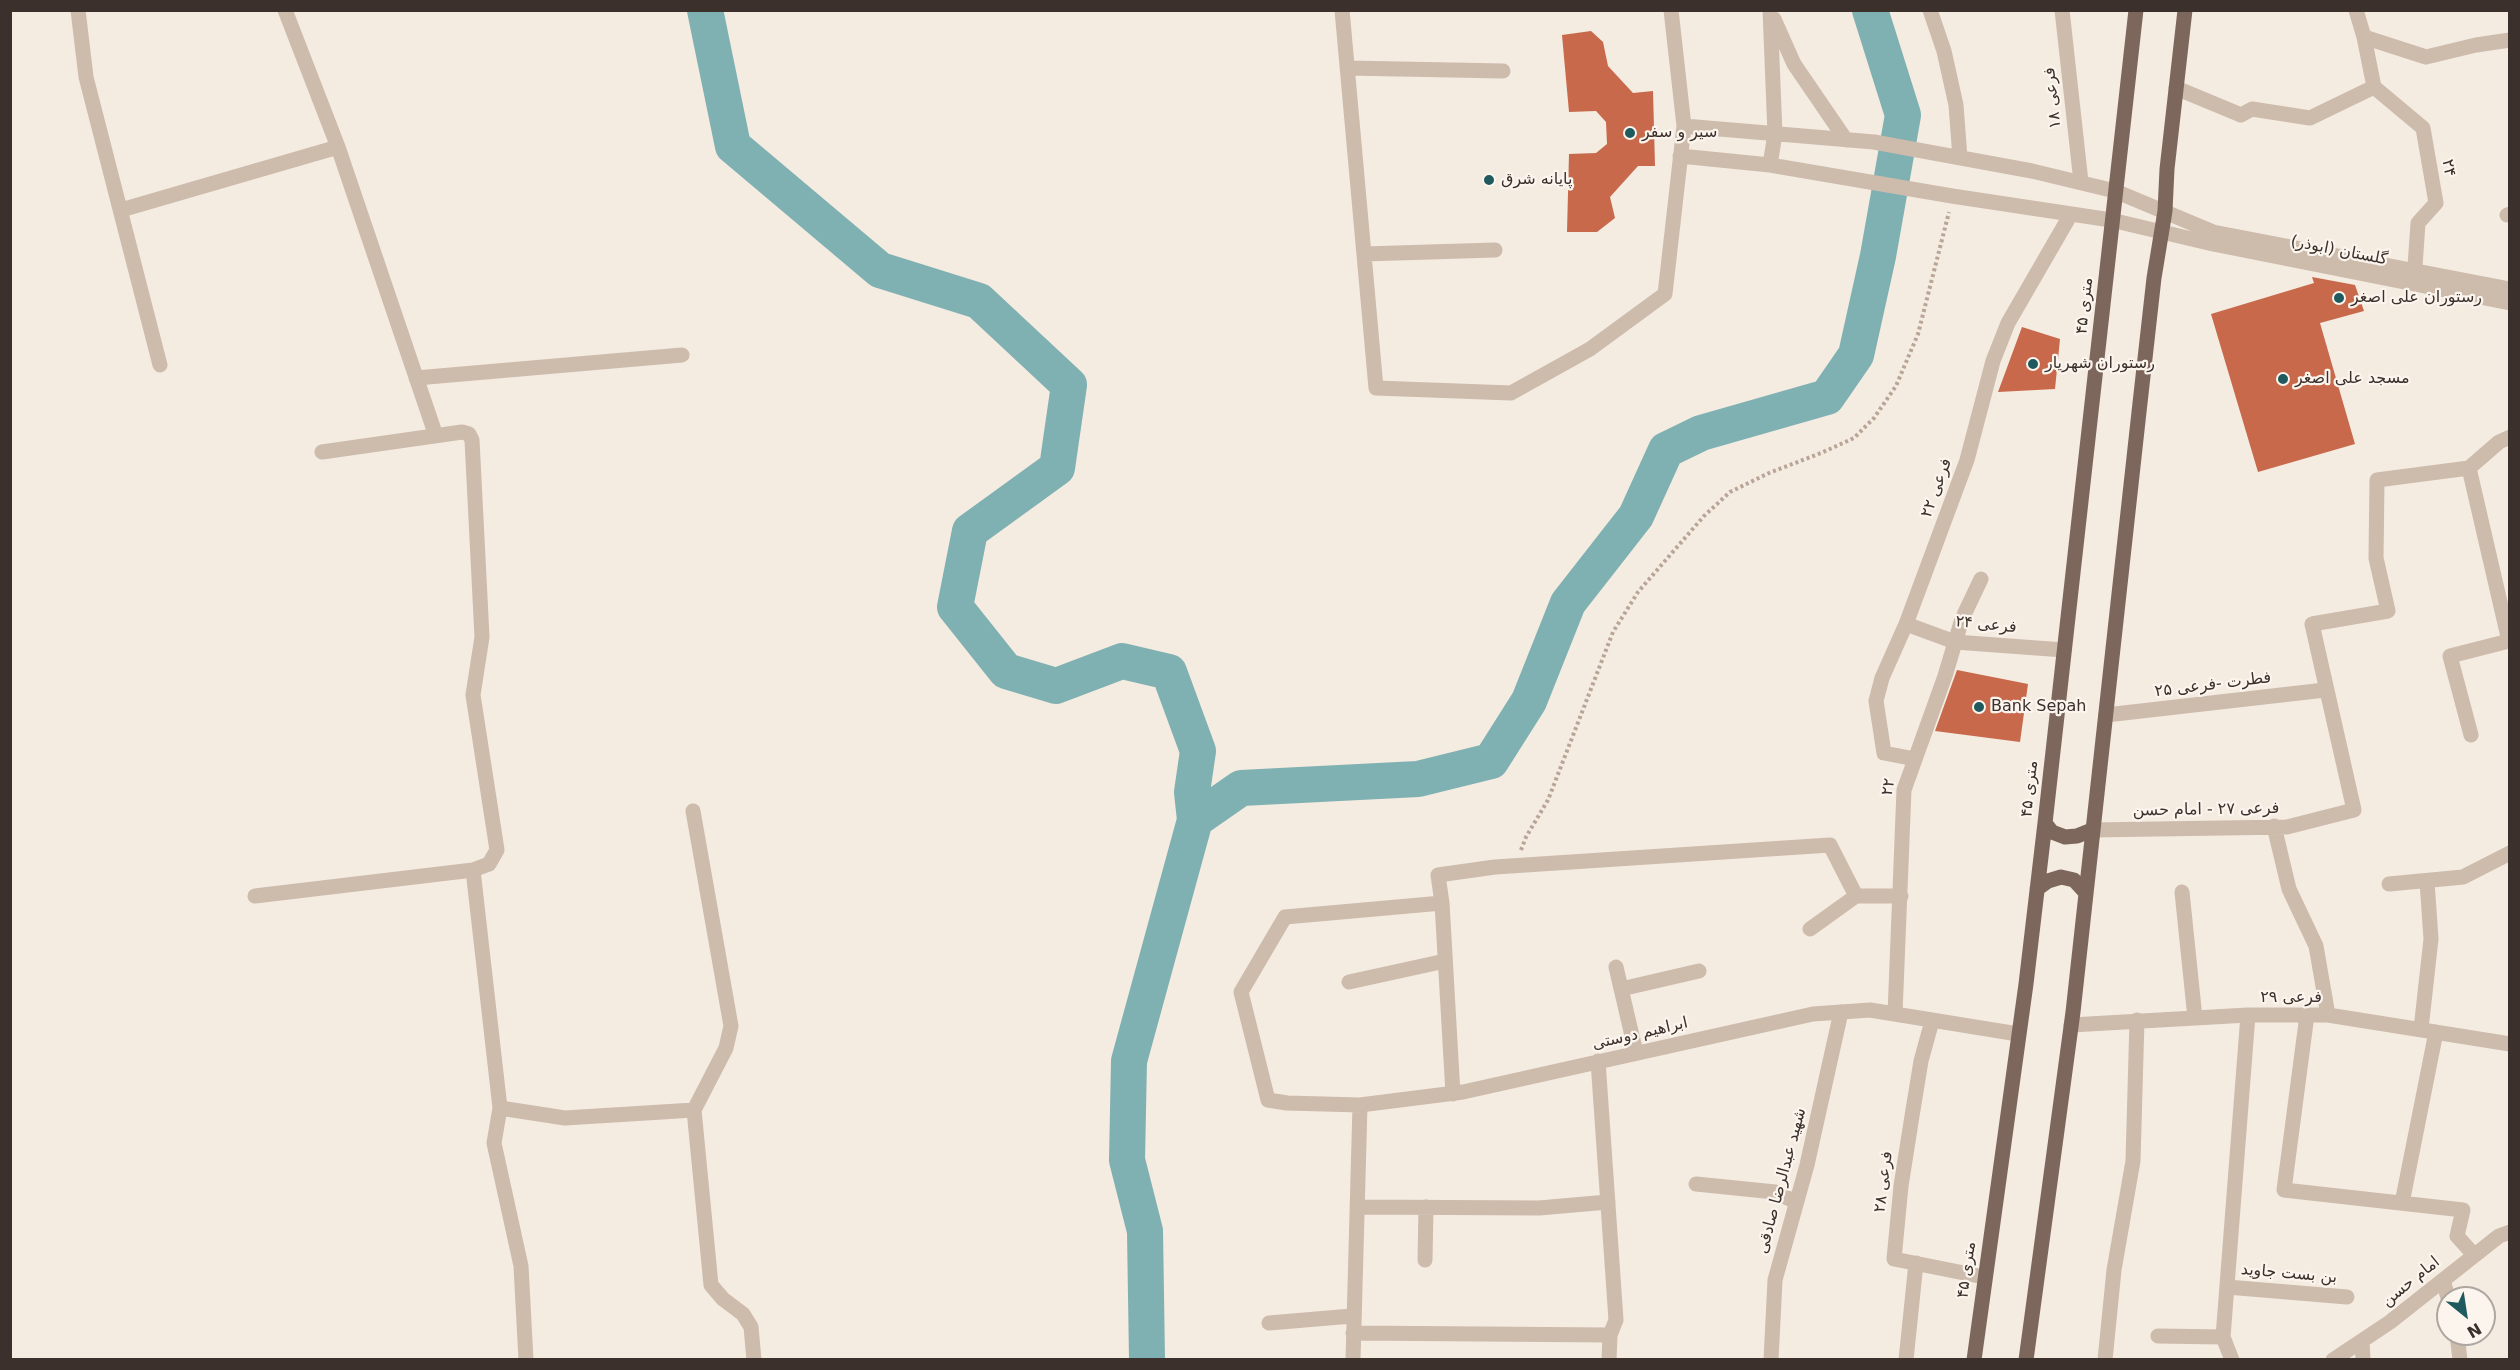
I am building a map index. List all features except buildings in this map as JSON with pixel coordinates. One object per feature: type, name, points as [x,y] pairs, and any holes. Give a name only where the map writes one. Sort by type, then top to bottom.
[{"type":"main road","points":[[2115,190],[2136,10]]},
{"type":"main road","points":[[2026,1359],[2071,1025],[2152,300],[2165,212],[2167,169],[2185,10]]},
{"type":"main road","name":"۴۵ متری","points":[[1974,1359],[2045,823],[2115,190]]},
{"type":"main road","points":[[2045,823],[2052,832],[2065,837],[2077,836],[2092,830]]},
{"type":"main road","points":[[2037,889],[2048,881],[2061,877],[2074,880],[2086,893]]},
{"type":"street","points":[[78,10],[86,77],[160,365]]},
{"type":"street","points":[[285,10],[338,147],[436,436]]},
{"type":"street","points":[[1342,10],[1376,388],[1510,393],[1590,349],[1665,294],[1684,126],[1671,10]]},
{"type":"street","points":[[1770,10],[1775,134],[1770,165]]},
{"type":"street","points":[[1770,10],[1794,64],[1846,140]]},
{"type":"street","points":[[1930,10],[1944,51],[1956,105],[1960,158]]},
{"type":"street","name":"فرعی ۱۸","points":[[2061,10],[2081,182]]},
{"type":"street","points":[[2176,88],[2241,115],[2252,109],[2310,118],[2374,87],[2356,10]]},
{"type":"street","points":[[2364,37],[2426,57],[2476,45],[2510,40]]},
{"type":"street","points":[[1347,68],[1503,71]]},
{"type":"street","name":"۲۴","points":[[2374,87],[2423,128],[2436,203],[2418,223],[2414,277]]},
{"type":"street","name":"گلستان (ابوذر)","points":[[1684,126],[1874,142],[2081,182],[2115,190],[2213,231],[2414,277],[2510,303]]},
{"type":"street","points":[[121,210],[338,147]]},
{"type":"street","name":"گلستان (ابوذر)","points":[[1680,156],[1770,165],[1869,180],[1952,196],[2111,220],[2162,232],[2414,277],[2510,289]]},
{"type":"street","name":"فرعی ۲۲","points":[[1915,759],[1884,753],[1876,701],[1882,678],[1906,624],[1967,460],[1993,361],[2008,323],[2071,214]]},
{"type":"street","points":[[1364,254],[1495,250]]},
{"type":"street","points":[[416,378],[682,355]]},
{"type":"street","points":[[255,896],[473,870],[489,864],[497,850],[473,695],[482,637],[472,441],[469,434],[462,432],[322,452]]},
{"type":"street","points":[[2325,690],[2312,624],[2388,611],[2376,558],[2377,480],[2469,468],[2499,442],[2510,437]]},
{"type":"street","points":[[2469,468],[2509,641],[2450,656],[2471,735]]},
{"type":"street","name":"۲۲","points":[[1895,1014],[1904,790],[1962,619],[1981,579]]},
{"type":"street","name":"فرعی ۲۴","points":[[1906,624],[1955,642],[2064,650]]},
{"type":"street","name":"فطرت -فرعی ۲۵","points":[[2106,715],[2325,690]]},
{"type":"street","name":"فرعی ۲۷ - امام حسن","points":[[2092,830],[2287,827],[2354,810],[2325,690]]},
{"type":"street","points":[[693,811],[731,1026],[726,1048],[694,1110],[711,1285],[723,1299],[743,1314],[751,1327],[754,1359]]},
{"type":"street","points":[[2274,826],[2289,890],[2316,946],[2328,1016]]},
{"type":"street","points":[[1453,1094],[1442,903],[1438,875],[1515,866],[1830,844],[1856,896]]},
{"type":"street","points":[[2389,884],[2463,877],[2510,853]]},
{"type":"street","points":[[473,870],[500,1108],[494,1143],[521,1266],[526,1359]]},
{"type":"street","points":[[2402,1203],[2428,1030],[2431,939],[2427,881]]},
{"type":"street","points":[[2182,892],[2195,1018]]},
{"type":"street","points":[[1810,930],[1856,896],[1901,896]]},
{"type":"street","name":"ابراهیم دوستی","points":[[1442,903],[1285,917],[1241,992],[1268,1100],[1287,1103],[1360,1105],[1453,1094],[1813,1014],[1870,1010],[2018,1034]]},
{"type":"street","points":[[1349,982],[1445,961]]},
{"type":"street","points":[[1616,967],[1636,1053]]},
{"type":"street","points":[[1621,989],[1699,971]]},
{"type":"street","name":"شهید عبدالرضا صادقی","points":[[1771,1359],[1775,1280],[1807,1165],[1841,1012]]},
{"type":"street","points":[[2232,1359],[2223,1336],[2248,1015]]},
{"type":"street","name":"فرعی ۲۹","points":[[2071,1025],[2248,1015],[2307,1015],[2428,1030],[2510,1044]]},
{"type":"street","points":[[2307,1015],[2284,1190],[2463,1210],[2457,1236],[2474,1255]]},
{"type":"street","points":[[2106,1359],[2114,1270],[2133,1161],[2137,1020]]},
{"type":"street","name":"فرعی ۲۸","points":[[1932,1021],[1921,1061],[1912,1116],[1901,1186],[1894,1259],[1984,1277]]},
{"type":"street","points":[[1598,1061],[1616,1320],[1610,1335],[1609,1359]]},
{"type":"street","points":[[1353,1359],[1352,1316],[1358,1207],[1360,1105]]},
{"type":"street","points":[[500,1108],[565,1118],[694,1110]]},
{"type":"street","points":[[1695,1184],[1775,1192],[1796,1202]]},
{"type":"street","points":[[1358,1207],[1539,1208],[1608,1202]]},
{"type":"street","points":[[1425,1260],[1426,1207]]},
{"type":"street","name":"امام حسن","points":[[2333,1359],[2390,1322],[2499,1236],[2510,1232]]},
{"type":"street","points":[[1906,1359],[1916,1263]]},
{"type":"street","points":[[2443,1280],[2445,1286]]},
{"type":"street","name":"بن بست جاوید","points":[[2228,1287],[2347,1297]]},
{"type":"street","points":[[1269,1323],[1352,1316]]},
{"type":"street","points":[[1353,1333],[1610,1335]]},
{"type":"street","points":[[2158,1336],[2223,1336]]},
{"type":"street","points":[[2362,1341],[2363,1359]]},
{"type":"path","points":[[1515,866],[1526,837],[1548,800],[1613,632],[1638,592],[1704,516],[1730,492],[1854,438],[1874,418],[1896,386],[1918,334],[1952,196]]},
{"type":"waterway","points":[[705,10],[733,146],[880,270],[979,301],[1069,385],[1057,468],[970,531],[955,607],[1006,671],[1056,686],[1122,661],[1169,672],[1198,751],[1192,792],[1195,820]]},
{"type":"waterway","points":[[1147,1360],[1145,1231],[1127,1160],[1129,1061],[1195,820],[1241,788],[1418,779],[1491,761],[1529,701],[1568,603],[1636,516],[1666,450],[1701,433],[1827,397],[1856,355],[1878,256],[1903,115],[1870,10]]},
{"type":"place","name":"سیر و سفر","points":[[1630,133]]},
{"type":"place","name":"پایانه شرق","points":[[1489,180]]},
{"type":"place","name":"رستوران علی اصغر","points":[[2339,298]]},
{"type":"place","name":"رستوران شهریار","points":[[2033,364]]},
{"type":"place","name":"مسجد علی اصغر","points":[[2283,379]]},
{"type":"place","name":"Bank Sepah","points":[[1979,707]]}]
